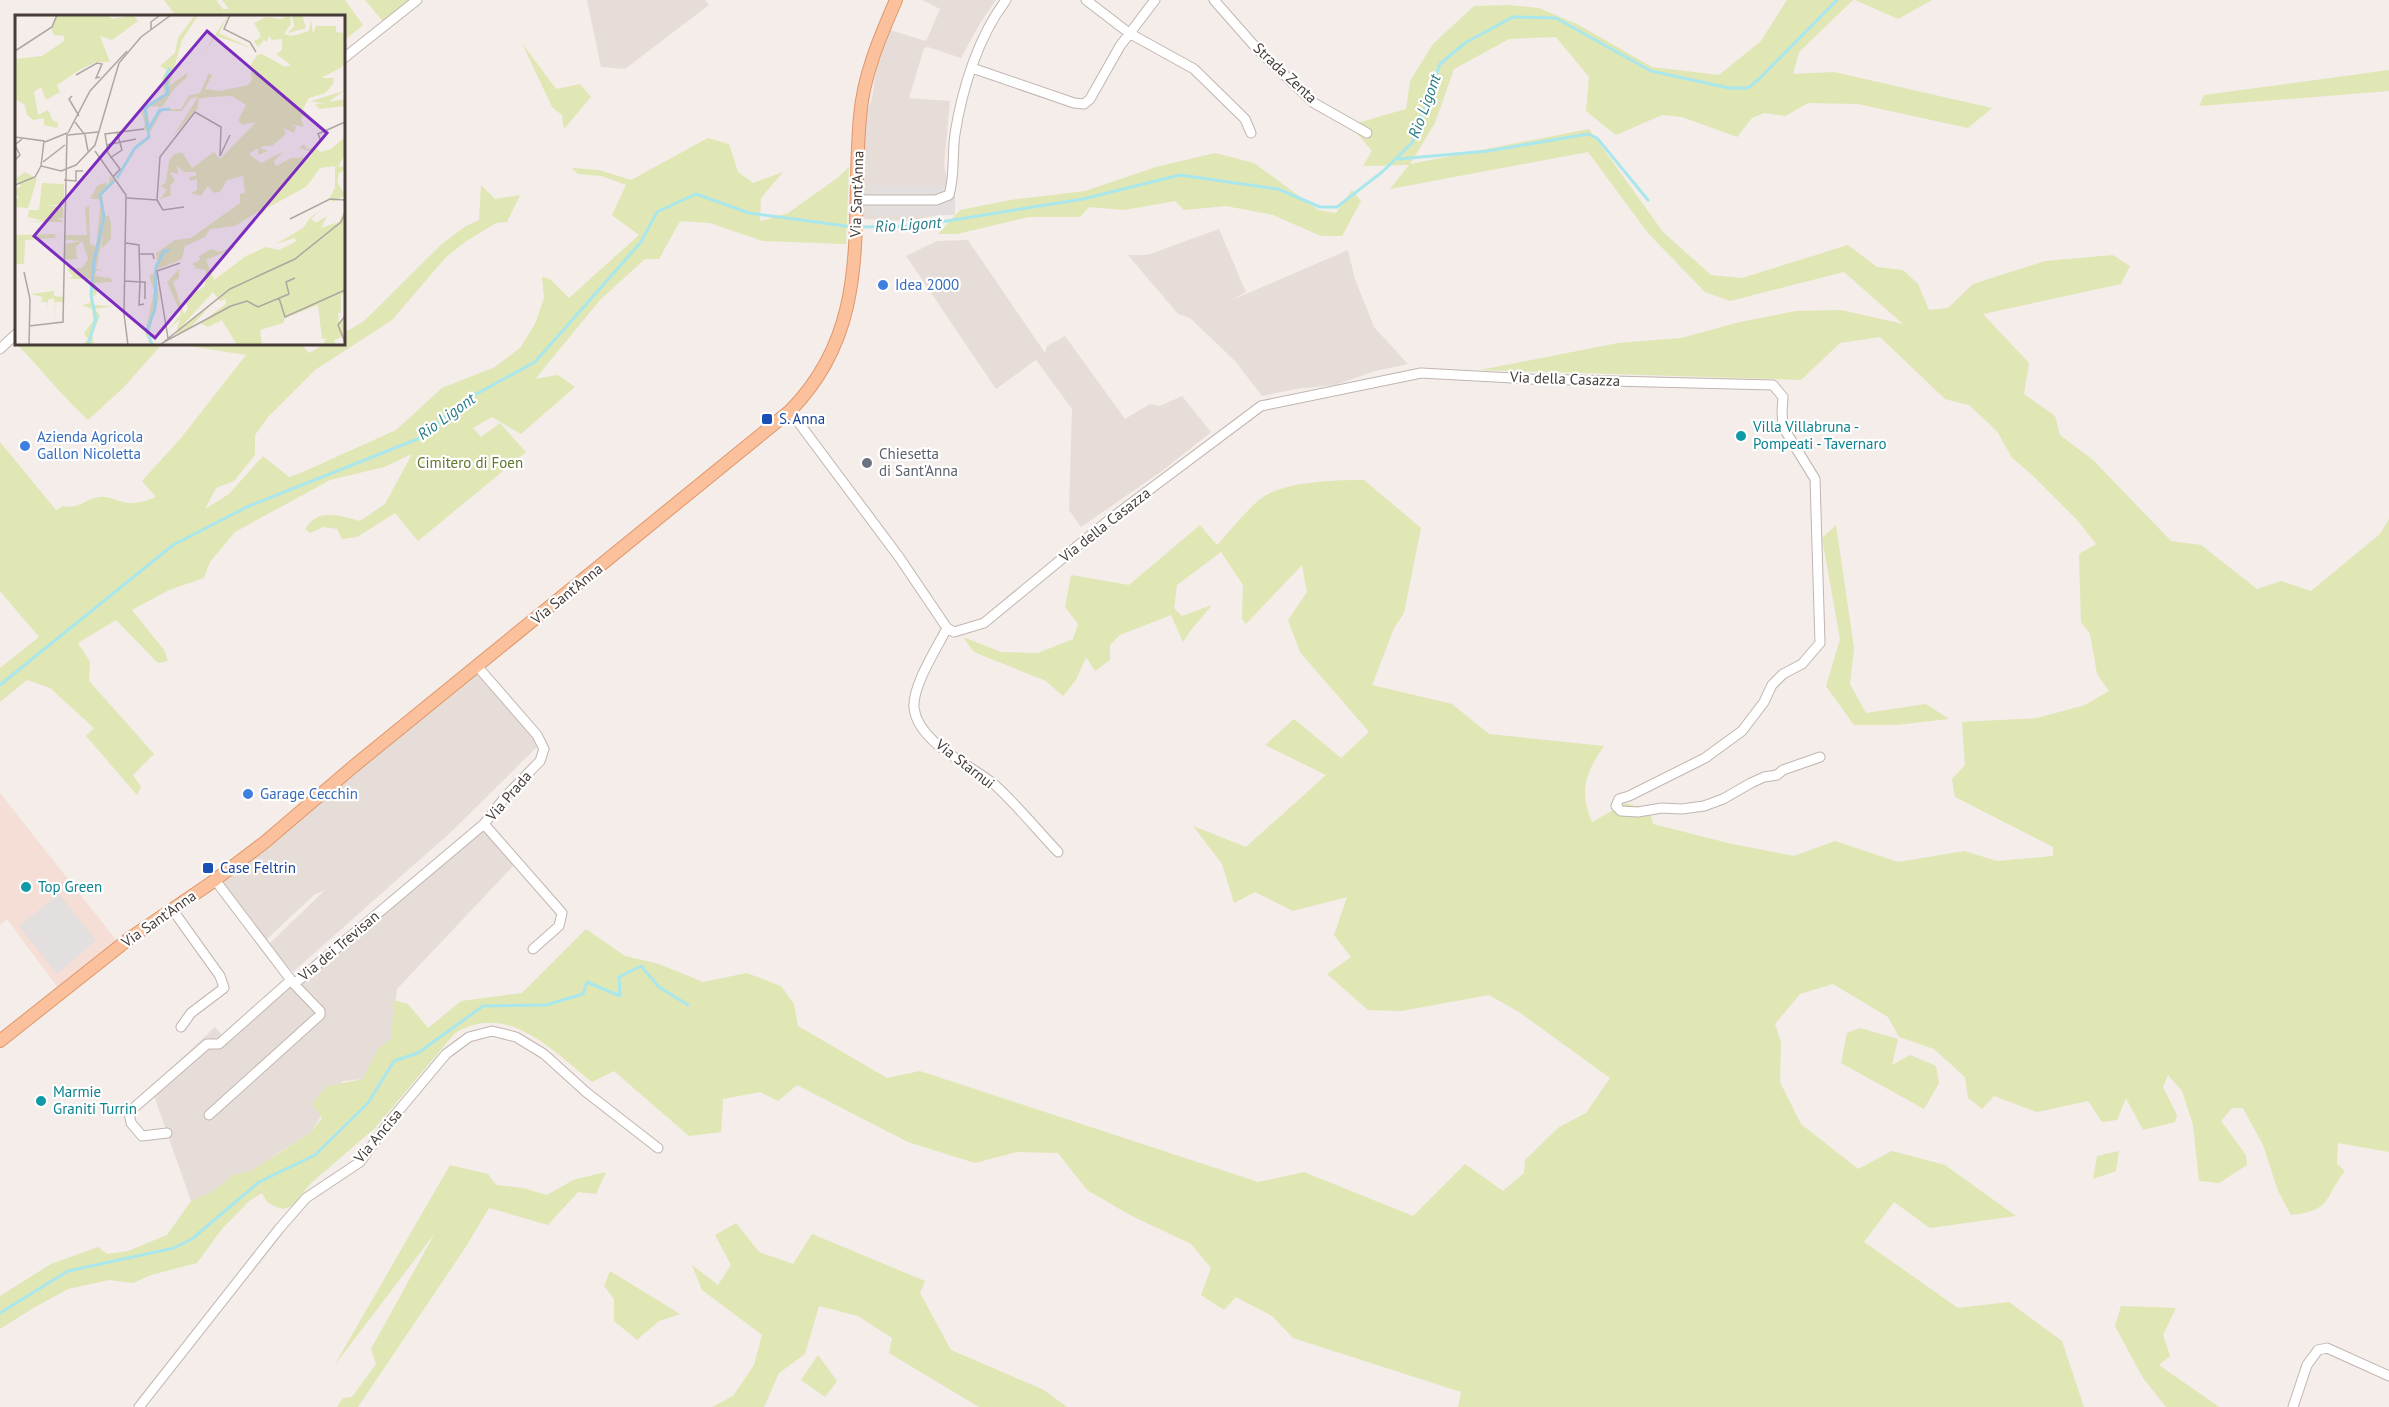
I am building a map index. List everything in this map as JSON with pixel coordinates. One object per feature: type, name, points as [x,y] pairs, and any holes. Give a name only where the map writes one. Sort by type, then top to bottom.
[{"type":"main road","name":"Via Sant'Anna","points":[[0,1041],[130,938],[215,880],[265,842],[790,411],[822,373],[847,313],[856,239],[860,115],[871,64],[896,0]]},
{"type":"street","points":[[345,57],[417,0]]},
{"type":"street","points":[[857,200],[940,200],[949,195],[955,132],[972,68],[990,27],[1006,0]]},
{"type":"street","points":[[1086,0],[1129,33],[1194,69],[1245,119],[1251,133]]},
{"type":"street","points":[[972,68],[1074,103],[1084,104],[1090,99],[1129,33],[1155,0]]},
{"type":"street","name":"Strada Zenta","points":[[1214,0],[1258,50],[1314,103],[1367,132]]},
{"type":"street","points":[[0,350],[15,335]]},
{"type":"street","name":"Via della Casazza","points":[[947,628],[954,632],[984,623],[1109,520],[1261,406],[1421,373],[1773,385],[1783,397],[1783,427],[1815,480],[1820,644],[1802,664],[1784,674],[1772,685],[1764,702],[1742,731],[1706,758],[1629,796],[1618,799],[1616,806],[1621,811],[1638,812],[1662,808],[1704,806],[1723,799],[1764,777],[1777,775],[1783,770],[1820,757]]},
{"type":"street","points":[[790,411],[899,557],[947,628]]},
{"type":"street","name":"Via Starnui","points":[[947,628],[918,686],[914,707],[920,724],[940,747],[995,786],[1058,852]]},
{"type":"street","name":"Via Prada","points":[[477,666],[537,735],[544,749],[540,761],[506,796],[484,824],[562,913],[559,926],[533,949]]},
{"type":"street","name":"Via dei Trevisan","points":[[215,880],[293,982],[484,824]]},
{"type":"street","points":[[172,909],[220,976],[224,988],[190,1013],[181,1027]]},
{"type":"street","points":[[167,1133],[142,1136],[132,1123],[129,1112],[207,1044],[219,1044],[293,982],[320,1011],[320,1015],[209,1115]]},
{"type":"street","name":"Via Ancisa","points":[[139,1407],[306,1198],[360,1162],[390,1121],[446,1054],[469,1037],[492,1031],[516,1037],[544,1054],[586,1092],[658,1148]]},
{"type":"street","points":[[2294,1407],[2307,1365],[2318,1350],[2327,1348],[2389,1376]]},
{"type":"shaded area","points":[[587,0],[705,0],[709,5],[625,69],[601,67]]},
{"type":"shaded area","points":[[922,0],[996,0],[961,58],[928,47],[924,48],[909,98],[950,101],[944,165],[954,212],[908,221],[865,219],[861,212],[866,113],[872,99],[876,70],[890,30],[926,41],[940,9]]},
{"type":"shaded area","points":[[870,186],[955,186],[955,215],[870,215]]},
{"type":"shaded area","points":[[1219,229],[1246,292],[1230,301],[1348,250],[1355,279],[1374,327],[1408,364],[1375,371],[1335,385],[1295,389],[1262,396],[1235,361],[1190,318],[1178,314],[1128,255],[1147,255]]},
{"type":"shaded area","points":[[968,240],[1045,353],[1047,346],[1065,336],[1125,419],[1150,404],[1160,406],[1182,396],[1211,432],[1162,471],[1081,527],[1069,510],[1072,409],[1036,360],[996,389],[906,256],[937,241]]},
{"type":"shaded area","points":[[477,668],[532,734],[537,747],[451,832],[293,972],[268,945],[325,890],[314,895],[265,941],[221,880]]},
{"type":"shaded area","points":[[0,793],[120,945],[61,992],[7,919],[0,925]]},
{"type":"shaded area","points":[[489,823],[507,845],[514,865],[397,989],[391,1039],[377,1050],[363,1079],[343,1081],[311,1132],[251,1171],[233,1175],[212,1192],[191,1201],[151,1087],[215,1027],[223,1036],[231,1028],[237,1035],[289,984]]},
{"type":"shaded area","points":[[59,894],[96,940],[57,974],[19,926]]},
{"type":"green space","points":[[164,0],[216,0],[223,9],[229,9],[222,0],[345,0],[363,25],[345,40],[345,15],[175,15]]},
{"type":"green space","points":[[365,0],[418,0],[386,25]]},
{"type":"green space","points":[[1787,0],[1853,0],[1799,52],[1793,74],[1834,72],[1992,108],[1968,128],[1858,104],[1808,103],[1785,116],[1764,113],[1752,118],[1737,137],[1682,117],[1662,115],[1616,135],[1586,111],[1589,77],[1556,37],[1509,39],[1454,69],[1435,123],[1410,164],[1589,129],[1663,232],[1711,275],[1742,278],[1848,245],[1877,267],[1903,270],[1918,284],[1929,310],[1948,308],[1973,284],[2045,261],[2113,255],[2130,266],[2121,284],[1983,314],[2029,363],[2024,394],[2055,416],[2060,435],[2093,460],[2171,541],[2201,545],[2257,589],[2281,581],[2311,591],[2380,534],[2389,519],[2389,1152],[2338,1143],[2337,1164],[2345,1171],[2326,1202],[2314,1210],[2291,1215],[2278,1191],[2263,1145],[2243,1108],[2232,1108],[2221,1121],[2246,1155],[2247,1165],[2219,1183],[2199,1181],[2193,1125],[2182,1091],[2168,1075],[2163,1087],[2177,1115],[2175,1122],[2143,1130],[2126,1098],[2117,1120],[2102,1122],[2088,1101],[2037,1112],[1994,1096],[1982,1109],[1968,1098],[1965,1077],[1934,1049],[1899,1037],[1888,1017],[1833,984],[1800,994],[1775,1024],[1781,1042],[1780,1082],[1801,1124],[1858,1169],[1892,1151],[1945,1165],[2016,1216],[1930,1228],[1894,1202],[1864,1242],[1958,1308],[2009,1302],[2062,1341],[2084,1407],[1458,1407],[1461,1392],[1293,1338],[1272,1316],[1236,1297],[1224,1310],[1201,1295],[1211,1268],[1191,1244],[1130,1215],[1087,1190],[1058,1153],[1017,1152],[975,1163],[908,1142],[797,1085],[778,1101],[760,1092],[723,1099],[721,1132],[689,1136],[614,1071],[592,1082],[529,1034],[511,1026],[493,1023],[475,1025],[455,1033],[375,1128],[311,1183],[292,1206],[283,1209],[274,1206],[267,1202],[262,1193],[249,1201],[221,1230],[197,1263],[151,1275],[133,1283],[109,1280],[68,1289],[0,1329],[0,1296],[51,1264],[98,1247],[107,1254],[128,1251],[167,1235],[191,1201],[212,1192],[233,1175],[251,1171],[311,1132],[322,1118],[312,1104],[327,1086],[363,1079],[377,1050],[391,1039],[394,1000],[408,1004],[428,1028],[461,1001],[522,993],[586,929],[625,956],[659,964],[703,982],[747,973],[781,986],[794,1004],[798,1026],[887,1078],[920,1071],[1258,1182],[1304,1172],[1413,1216],[1465,1164],[1503,1191],[1524,1173],[1525,1160],[1559,1127],[1586,1113],[1610,1078],[1519,1012],[1489,995],[1401,1011],[1368,1010],[1327,974],[1351,957],[1334,935],[1347,897],[1293,911],[1255,892],[1234,903],[1222,864],[1193,826],[1246,847],[1326,775],[1265,745],[1294,719],[1341,758],[1369,732],[1300,652],[1288,620],[1307,592],[1302,565],[1246,624],[1242,619],[1243,585],[1221,552],[1177,585],[1174,608],[1182,616],[1212,605],[1183,642],[1171,615],[1120,635],[1110,645],[1110,660],[1095,671],[1086,657],[1076,680],[1063,696],[1046,681],[974,652],[963,637],[1001,652],[1038,653],[1073,639],[1078,624],[1065,607],[1071,575],[1129,585],[1200,525],[1217,545],[1259,500],[1295,485],[1324,481],[1364,480],[1421,528],[1404,613],[1394,628],[1372,685],[1452,704],[1489,734],[1604,746],[1592,765],[1586,782],[1586,801],[1592,822],[1626,803],[1650,811],[1653,824],[1732,844],[1794,856],[1835,841],[1898,862],[1964,851],[1997,861],[2053,856],[2053,847],[1955,797],[1952,779],[1965,765],[1962,722],[2037,718],[2085,705],[2109,691],[2097,674],[2090,634],[2081,622],[2079,554],[2096,544],[2078,521],[2012,458],[1997,431],[1969,405],[1945,399],[1880,337],[1840,343],[1801,380],[1480,370],[1618,343],[1681,338],[1740,322],[1796,311],[1841,310],[1903,324],[1844,272],[1730,301],[1705,292],[1648,233],[1588,152],[1390,189],[1409,165],[1363,166],[1372,151],[1350,125],[1406,109],[1410,81],[1433,44],[1474,6],[1508,5],[1539,8],[1579,25],[1652,67],[1719,75],[1761,41]]},
{"type":"green space","points":[[1855,0],[1932,0],[1898,19]]},
{"type":"green space","points":[[522,43],[556,89],[580,84],[591,97],[564,129],[562,115],[552,107]]},
{"type":"green space","points":[[2389,70],[2389,91],[2199,106],[2204,95]]},
{"type":"green space","name":"Cimitero di Foen","points":[[708,138],[729,144],[738,172],[753,183],[783,172],[761,198],[760,221],[788,213],[849,167],[846,244],[763,241],[710,223],[680,221],[659,259],[645,259],[600,300],[535,379],[558,375],[575,387],[521,434],[492,417],[473,428],[481,437],[500,423],[526,452],[418,541],[395,513],[357,537],[342,539],[337,529],[323,527],[310,533],[305,529],[311,522],[323,515],[360,521],[385,504],[412,454],[384,467],[330,480],[235,532],[210,562],[204,578],[169,590],[132,610],[164,650],[168,661],[158,663],[116,620],[78,643],[90,662],[89,681],[154,754],[133,775],[141,787],[137,795],[86,736],[94,728],[50,688],[27,680],[0,702],[0,668],[39,637],[0,591],[0,442],[56,510],[63,506],[73,507],[99,497],[131,503],[156,497],[142,481],[181,438],[246,355],[183,345],[302,345],[309,353],[323,345],[345,345],[345,332],[364,321],[443,243],[466,226],[479,220],[481,185],[495,199],[520,195],[507,222],[496,223],[465,242],[446,257],[392,320],[315,370],[268,417],[255,435],[255,455],[234,481],[216,488],[205,509],[229,494],[263,456],[289,477],[303,472],[396,430],[442,388],[495,367],[520,348],[535,324],[544,298],[542,277],[550,279],[569,298],[639,235],[612,215],[626,185],[602,176],[578,174],[572,168],[599,170],[631,180]]},
{"type":"green space","points":[[1215,153],[1254,163],[1318,210],[1336,213],[1352,190],[1361,201],[1342,236],[1321,236],[1273,215],[1226,206],[1184,210],[1175,201],[1124,210],[1089,207],[1080,217],[1029,217],[957,234],[938,234],[960,210],[1010,200],[1085,191],[1156,167]]},
{"type":"green space","points":[[18,345],[161,345],[123,388],[88,420]]},
{"type":"green space","points":[[1836,525],[1854,648],[1850,684],[1866,713],[1926,704],[1949,719],[1896,725],[1854,725],[1826,686],[1840,639],[1822,538]]},
{"type":"green space","points":[[1860,1028],[1898,1039],[1892,1065],[1910,1055],[1936,1066],[1939,1083],[1924,1109],[1841,1063],[1847,1033]]},
{"type":"green space","points":[[2119,1151],[2116,1171],[2093,1179],[2097,1156]]},
{"type":"green space","points":[[450,1165],[488,1174],[496,1185],[523,1188],[547,1195],[573,1180],[606,1172],[596,1194],[578,1192],[548,1225],[489,1208],[465,1248],[358,1407],[337,1407],[343,1398],[352,1397],[376,1364],[371,1349],[435,1233],[334,1366]]},
{"type":"green space","points":[[736,1223],[759,1252],[793,1264],[812,1234],[925,1281],[920,1293],[951,1350],[1044,1390],[1067,1407],[979,1407],[889,1353],[892,1338],[858,1316],[819,1306],[805,1354],[779,1373],[764,1407],[712,1407],[733,1396],[754,1365],[762,1335],[702,1290],[692,1265],[718,1285],[731,1265],[715,1235]]},
{"type":"green space","points":[[610,1271],[680,1314],[659,1321],[637,1340],[614,1321],[614,1299],[604,1286]]},
{"type":"green space","points":[[2121,1306],[2176,1308],[2163,1335],[2170,1356],[2159,1365],[2219,1407],[2166,1407],[2143,1378],[2115,1326]]},
{"type":"green space","points":[[818,1355],[837,1381],[825,1397],[801,1380]]},
{"type":"waterway","name":"Rio Ligont","points":[[860,227],[916,226],[1083,199],[1180,175],[1278,189],[1320,207],[1337,207],[1382,172],[1412,143],[1440,64],[1465,43],[1513,17],[1556,18],[1651,71],[1729,88],[1748,88],[1837,0]]},
{"type":"waterway","points":[[1399,159],[1488,151],[1588,134],[1597,138],[1648,200]]},
{"type":"waterway","name":"Rio Ligont","points":[[0,685],[173,545],[247,507],[420,438],[467,399],[535,362],[641,242],[657,212],[696,194],[749,213],[853,227]]},
{"type":"waterway","points":[[0,1313],[68,1271],[174,1248],[192,1239],[259,1182],[315,1155],[368,1103],[394,1061],[418,1053],[483,1006],[546,1005],[583,994],[587,982],[620,996],[619,977],[641,966],[659,987],[688,1005]]},
{"type":"place","name":"Idea 2000","points":[[883,285]]},
{"type":"place","name":"S. Anna","points":[[767,419]]},
{"type":"place","name":"Villa Villabruna - Pompeati - Tavernaro","points":[[1741,436]]},
{"type":"place","name":"Azienda Agricola Gallon Nicoletta","points":[[25,446]]},
{"type":"place","name":"Chiesetta di Sant'Anna","points":[[867,463]]},
{"type":"place","name":"Garage Cecchin","points":[[248,794]]},
{"type":"place","name":"Case Feltrin","points":[[208,868]]},
{"type":"place","name":"Top Green","points":[[26,887]]},
{"type":"place","name":"Marmie Graniti Turrin","points":[[41,1101]]}]
